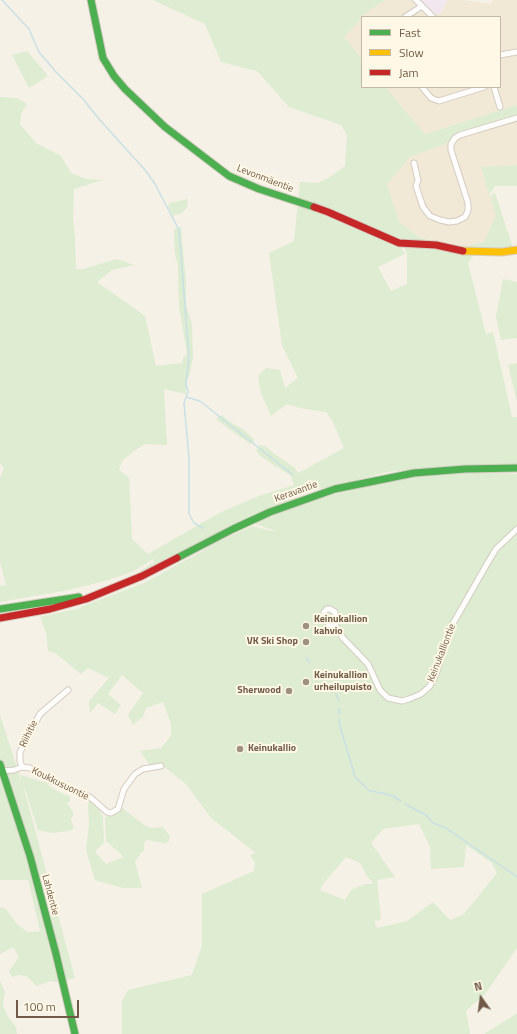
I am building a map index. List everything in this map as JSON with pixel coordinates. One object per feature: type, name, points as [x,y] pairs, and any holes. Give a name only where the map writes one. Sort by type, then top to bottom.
[{"type":"main road","name":"Levonmäentie","points":[[91,0],[103,58],[114,76],[125,89],[166,127],[229,176],[259,189],[328,212],[400,243],[436,244],[461,251],[502,252],[517,250]]},
{"type":"main road","name":"Keravantie","points":[[0,618],[62,607],[99,594],[168,564],[252,520],[322,493],[356,484],[414,473],[465,469],[517,468]]},
{"type":"main road","name":"Keravantie","points":[[0,609],[99,594]]},
{"type":"main road","name":"Lahdentie","points":[[1,769],[30,856],[75,1034]]},
{"type":"street","points":[[416,0],[432,16]]},
{"type":"street","points":[[407,16],[422,6]]},
{"type":"street","points":[[501,55],[517,52]]},
{"type":"street","points":[[423,88],[431,98],[439,101],[481,88]]},
{"type":"street","points":[[494,88],[500,107]]},
{"type":"street","points":[[414,163],[418,180],[416,186],[423,208],[430,216],[440,220],[449,222],[457,221],[465,217],[468,210],[468,203],[451,150],[451,144],[455,138],[460,135],[517,118]]},
{"type":"street","name":"Keinukalliontie","points":[[336,628],[343,638],[368,664],[383,694],[391,699],[402,701],[421,694],[430,686],[436,674],[451,627],[487,564],[496,549],[517,529]]},
{"type":"street","name":"Riihitie","points":[[22,768],[20,752],[36,719],[46,708],[68,690]]},
{"type":"street","name":"Koukkusuontie","points":[[1,769],[14,770],[30,768],[49,780],[90,797],[107,812],[111,813],[118,809],[124,789],[135,774],[143,769],[161,766]]},
{"type":"shaded area","points":[[385,0],[420,0],[435,14],[441,13],[448,0],[464,0],[490,4],[493,0],[517,0],[517,105],[425,134],[386,88],[501,88],[501,16],[362,16]]},
{"type":"shaded area","points":[[420,0],[448,0],[440,13],[435,14]]},
{"type":"shaded area","points":[[361,18],[361,58],[344,37]]},
{"type":"shaded area","points":[[517,116],[517,165],[481,167],[496,215],[484,242],[463,247],[422,238],[399,222],[387,184],[410,157],[445,144],[459,133]]},
{"type":"green space","points":[[153,0],[385,0],[361,16],[355,26],[344,37],[361,58],[361,88],[386,88],[425,134],[517,105],[517,116],[459,133],[445,144],[410,157],[387,184],[399,222],[421,238],[463,247],[484,242],[496,215],[490,196],[495,193],[513,248],[501,251],[461,250],[435,244],[399,242],[397,244],[399,244],[405,254],[378,267],[391,291],[407,284],[407,253],[402,244],[436,246],[461,252],[475,253],[468,263],[486,334],[493,332],[512,417],[517,417],[517,464],[460,465],[387,472],[336,486],[313,490],[242,521],[137,575],[136,574],[154,562],[153,559],[132,572],[105,581],[64,591],[0,602],[0,586],[6,585],[0,562],[0,478],[4,469],[0,463],[0,97],[17,98],[27,104],[21,114],[20,124],[36,143],[61,156],[71,173],[86,179],[102,180],[74,189],[73,218],[76,269],[83,269],[117,259],[134,265],[112,270],[97,282],[145,316],[156,366],[182,363],[183,358],[187,353],[179,307],[178,265],[175,255],[174,229],[181,227],[186,283],[186,304],[192,325],[193,357],[186,384],[186,394],[164,389],[167,445],[145,444],[122,461],[119,470],[129,478],[132,539],[148,554],[221,512],[259,496],[294,485],[291,476],[260,456],[256,450],[260,445],[265,446],[295,468],[298,473],[344,448],[333,422],[326,412],[300,408],[287,404],[271,416],[261,393],[258,376],[266,368],[280,370],[285,388],[298,378],[282,345],[269,253],[294,241],[300,182],[318,183],[330,177],[345,166],[347,135],[341,125],[289,107],[257,71],[221,62],[205,24]]},
{"type":"green space","points":[[27,51],[48,76],[29,88],[12,55]]},
{"type":"green space","points":[[517,165],[517,186],[495,186],[489,195],[481,167]]},
{"type":"green space","points":[[188,199],[187,208],[180,214],[173,216],[168,207],[170,203]]},
{"type":"green space","points":[[503,279],[517,282],[517,338],[501,340],[496,317]]},
{"type":"green space","points":[[517,363],[517,401],[508,365]]},
{"type":"green space","points":[[223,415],[226,419],[245,431],[254,439],[254,442],[250,444],[217,420],[217,417]]},
{"type":"green space","points":[[487,472],[517,474],[517,948],[485,994],[466,1011],[470,1034],[122,1034],[122,1001],[128,990],[192,975],[202,945],[202,894],[254,871],[255,863],[250,855],[256,853],[211,818],[186,784],[163,766],[150,766],[140,751],[161,748],[171,736],[171,724],[163,702],[146,708],[143,717],[133,725],[128,715],[143,693],[122,675],[108,694],[121,705],[115,714],[98,703],[90,713],[89,701],[109,678],[88,668],[81,674],[55,653],[48,651],[46,633],[40,617],[76,609],[146,582],[217,542],[252,526],[276,531],[256,524],[255,522],[307,501],[388,481],[419,476]],"holes":[[[419,824],[430,847],[431,869],[464,867],[466,845],[492,863],[497,873],[464,914],[450,920],[433,902],[407,921],[377,928],[374,921],[381,920],[377,880],[395,877],[371,843],[383,829]],[[346,857],[360,863],[373,884],[365,884],[351,890],[345,900],[320,890],[323,884]]]},
{"type":"green space","points":[[0,715],[21,780],[21,775],[46,783],[52,788],[70,797],[70,801],[67,803],[73,812],[71,819],[74,828],[69,831],[52,833],[38,830],[23,785],[75,978],[55,982],[51,981],[37,986],[26,976],[18,975],[12,977],[9,971],[19,957],[13,947],[0,954],[0,907],[6,909],[17,924],[27,932],[40,931],[28,880],[0,880]]},
{"type":"green space","points":[[89,799],[99,809],[103,817],[104,843],[96,850],[96,853],[106,864],[124,857],[106,841],[105,817],[116,813],[121,807],[144,825],[152,828],[163,827],[170,836],[169,841],[165,843],[147,840],[144,843],[144,851],[135,862],[142,888],[123,888],[95,880],[86,850],[89,823]]},
{"type":"green space","points":[[0,981],[5,992],[3,1005],[8,1017],[16,1027],[17,1034],[0,1034]]},
{"type":"green space","points":[[516,1014],[517,1034],[484,1034]]},
{"type":"waterway","points":[[2,0],[29,29],[39,52],[56,72],[83,99],[145,170],[155,184],[179,230],[189,358],[186,384],[188,392],[184,403],[189,458],[189,514],[194,523],[203,528]]},
{"type":"waterway","points":[[186,397],[200,401],[293,475]]},
{"type":"waterway","points":[[306,658],[310,663]]},
{"type":"waterway","points":[[336,694],[339,701]]},
{"type":"waterway","points":[[339,709],[339,714]]},
{"type":"waterway","points":[[339,719],[355,777],[370,791],[393,796],[401,801]]},
{"type":"waterway","points":[[405,804],[426,815],[433,823],[446,828],[517,877]]},
{"type":"traffic: fast","points":[[91,0],[103,58],[114,76],[125,89],[165,127],[229,176],[259,189],[314,207]]},
{"type":"traffic: fast","points":[[177,558],[270,512],[335,489],[414,473],[465,469],[517,468]]},
{"type":"traffic: fast","points":[[0,609],[79,597]]},
{"type":"traffic: fast","points":[[0,764],[30,856],[75,1034]]},
{"type":"traffic: slow","points":[[463,251],[502,252],[517,250]]},
{"type":"traffic: jam","points":[[314,207],[399,243],[436,245],[463,251]]},
{"type":"traffic: jam","points":[[0,618],[50,609],[86,599],[142,576],[177,558]]},
{"type":"place","name":"Keinukallion kahvio","points":[[306,626]]},
{"type":"place","name":"VK Ski Shop","points":[[306,642]]},
{"type":"place","name":"Keinukallion urheilupuisto","points":[[306,682]]},
{"type":"place","name":"Sherwood","points":[[289,691]]},
{"type":"place","name":"Keinukallio","points":[[240,749]]}]
